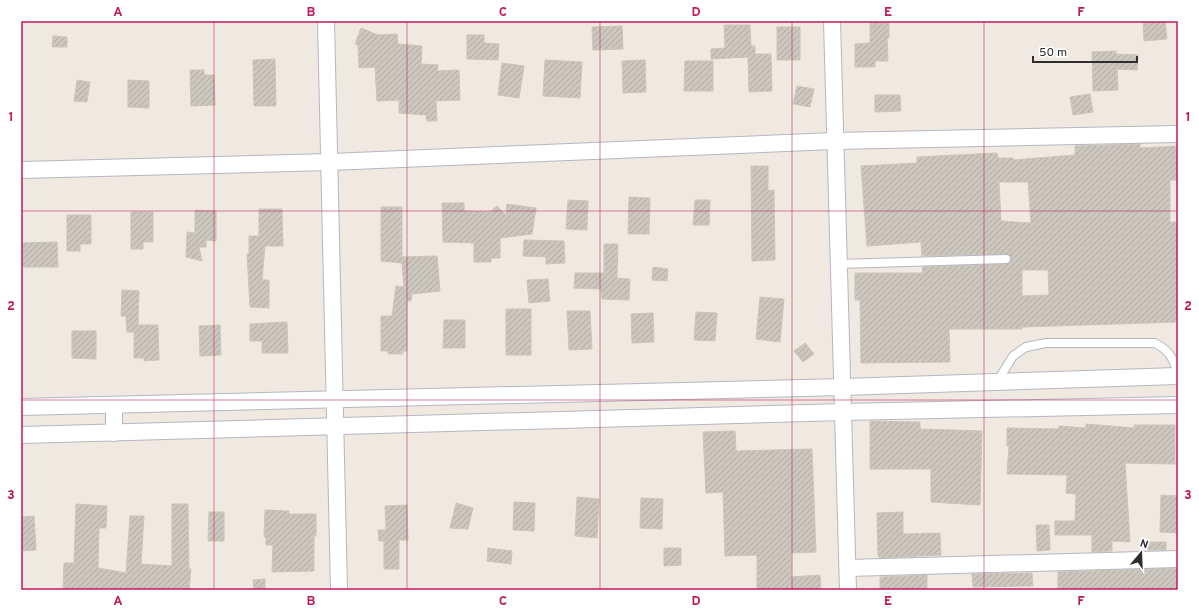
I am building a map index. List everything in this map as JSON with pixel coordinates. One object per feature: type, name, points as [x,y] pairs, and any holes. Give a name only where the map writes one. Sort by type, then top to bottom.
[{"type":"street","points":[[326,21],[339,590]]},
{"type":"street","points":[[832,21],[834,141],[844,412],[848,590]]},
{"type":"street","points":[[21,170],[330,162],[834,141],[1178,134]]},
{"type":"street","points":[[21,407],[843,387],[1178,374]]},
{"type":"street","points":[[584,393],[585,419]]},
{"type":"street","points":[[114,404],[114,433]]},
{"type":"street","points":[[21,435],[844,412],[1178,405]]},
{"type":"street","points":[[848,568],[1178,559]]},
{"type":"lane","points":[[839,264],[1006,260]]},
{"type":"lane","points":[[997,382],[1013,356],[1026,347],[1046,343],[1155,343],[1167,350],[1172,356],[1178,374]]},
{"type":"building","points":[[1143,21],[1165,21],[1167,39],[1144,41]]},
{"type":"building","points":[[870,22],[889,23],[889,38],[887,38],[888,61],[875,61],[875,67],[855,67],[855,44],[870,43]]},
{"type":"building","points":[[724,25],[750,25],[751,46],[755,46],[755,54],[771,54],[772,91],[749,92],[748,57],[711,59],[711,49],[725,48]]},
{"type":"building","points":[[622,26],[623,49],[593,50],[592,27]]},
{"type":"building","points":[[777,27],[800,27],[800,60],[777,60]]},
{"type":"building","points":[[361,28],[378,35],[397,34],[398,44],[422,46],[421,64],[438,65],[437,71],[459,70],[460,100],[436,101],[437,121],[427,121],[426,115],[399,113],[399,100],[377,101],[375,67],[359,68],[358,45],[355,44]]},
{"type":"building","points":[[467,35],[484,35],[484,43],[499,44],[498,60],[467,59]]},
{"type":"building","points":[[53,36],[67,37],[67,47],[52,47]]},
{"type":"building","points":[[1116,51],[1116,54],[1138,55],[1137,70],[1117,69],[1118,90],[1093,91],[1092,52]]},
{"type":"building","points":[[275,59],[276,106],[254,106],[253,60]]},
{"type":"building","points":[[545,60],[582,62],[580,98],[543,96]]},
{"type":"building","points":[[645,60],[646,92],[623,93],[622,61]]},
{"type":"building","points":[[685,61],[713,61],[713,91],[684,91]]},
{"type":"building","points":[[502,63],[524,66],[519,98],[498,95]]},
{"type":"building","points":[[190,70],[204,70],[204,75],[214,75],[215,105],[191,106]]},
{"type":"building","points":[[77,80],[90,82],[87,102],[74,101]]},
{"type":"building","points":[[128,80],[149,81],[149,108],[128,107]]},
{"type":"building","points":[[797,86],[814,89],[810,107],[793,104]]},
{"type":"building","points":[[1090,94],[1093,112],[1073,115],[1070,97]]},
{"type":"building","points":[[875,95],[900,95],[901,111],[875,112]]},
{"type":"building","points":[[1140,144],[1140,148],[1178,146],[1178,180],[1170,180],[1170,222],[1178,222],[1178,322],[1022,327],[1022,329],[949,329],[950,362],[861,363],[860,300],[855,300],[855,273],[923,273],[922,267],[1006,264],[1011,259],[1010,256],[1006,254],[922,256],[921,242],[867,246],[861,166],[917,163],[917,157],[997,153],[998,158],[1013,158],[1013,160],[1075,155],[1075,146]],"holes":[[[999,182],[1028,182],[1031,223],[1001,221]],[[1022,270],[1048,270],[1049,295],[1022,296]]]},
{"type":"building","points":[[751,166],[768,166],[768,191],[774,190],[775,260],[752,261]]},
{"type":"building","points":[[629,197],[650,198],[649,234],[628,234]]},
{"type":"building","points":[[568,200],[588,201],[587,230],[566,229]]},
{"type":"building","points":[[695,200],[710,200],[709,225],[693,225]]},
{"type":"building","points":[[442,203],[464,203],[464,211],[490,212],[497,206],[506,215],[507,204],[536,208],[532,234],[500,238],[500,258],[491,258],[491,262],[474,262],[474,243],[443,242]]},
{"type":"building","points":[[381,207],[402,207],[402,257],[437,256],[440,291],[412,294],[411,301],[407,301],[407,351],[403,351],[403,354],[388,354],[388,351],[381,351],[381,316],[392,316],[396,286],[404,287],[402,263],[381,261]]},
{"type":"building","points":[[259,209],[282,209],[283,246],[265,246],[262,280],[269,280],[269,308],[250,307],[247,254],[249,254],[249,236],[259,236]]},
{"type":"building","points":[[195,210],[216,211],[216,241],[206,240],[206,247],[199,247],[202,261],[186,257],[187,232],[195,233]]},
{"type":"building","points":[[131,212],[153,212],[153,242],[143,242],[143,249],[131,249]]},
{"type":"building","points":[[67,215],[91,215],[91,244],[80,244],[80,251],[67,251]]},
{"type":"building","points":[[524,240],[564,241],[565,263],[546,264],[546,257],[523,256]]},
{"type":"building","points":[[57,242],[58,267],[21,267],[21,243]]},
{"type":"building","points":[[604,244],[618,244],[617,278],[630,279],[629,300],[602,299],[601,289],[574,288],[575,273],[604,273]]},
{"type":"building","points":[[653,267],[668,269],[667,281],[652,280]]},
{"type":"building","points":[[548,279],[550,301],[529,303],[527,280]]},
{"type":"building","points":[[122,290],[139,291],[138,325],[158,325],[159,360],[144,361],[144,358],[134,358],[134,332],[127,332],[126,316],[121,316]]},
{"type":"building","points":[[760,297],[784,299],[780,342],[756,339]]},
{"type":"building","points":[[506,309],[531,309],[531,355],[506,355]]},
{"type":"building","points":[[567,311],[590,311],[592,349],[569,350]]},
{"type":"building","points":[[696,312],[717,313],[715,341],[694,340]]},
{"type":"building","points":[[653,313],[654,342],[632,343],[631,314]]},
{"type":"building","points":[[444,320],[465,320],[465,348],[443,348]]},
{"type":"building","points":[[287,322],[288,353],[262,353],[262,341],[250,341],[250,324]]},
{"type":"building","points":[[220,325],[221,355],[200,356],[199,326]]},
{"type":"building","points":[[72,331],[96,331],[96,359],[72,358]]},
{"type":"building","points":[[805,343],[814,354],[803,362],[794,351]]},
{"type":"building","points":[[870,421],[920,422],[920,429],[982,431],[980,505],[931,502],[931,469],[870,469]]},
{"type":"building","points":[[1086,424],[1134,428],[1134,425],[1175,425],[1175,464],[1125,463],[1130,542],[1112,541],[1112,551],[1092,552],[1092,535],[1055,535],[1055,521],[1075,521],[1076,494],[1066,493],[1067,475],[1007,474],[1009,446],[1007,446],[1007,428],[1059,429],[1059,426],[1086,428]]},
{"type":"building","points":[[735,431],[736,451],[812,449],[816,552],[791,553],[791,577],[820,575],[821,590],[757,590],[757,555],[725,556],[723,492],[706,493],[703,432]]},
{"type":"building","points":[[1161,495],[1178,496],[1178,533],[1160,532]]},
{"type":"building","points":[[577,497],[599,499],[597,538],[575,536]]},
{"type":"building","points":[[641,498],[663,499],[662,529],[640,528]]},
{"type":"building","points":[[514,502],[535,503],[534,531],[513,530]]},
{"type":"building","points":[[456,503],[473,508],[468,529],[450,528]]},
{"type":"building","points":[[76,504],[107,506],[106,528],[99,528],[98,568],[126,573],[130,516],[144,516],[141,564],[172,566],[172,504],[188,504],[189,569],[191,569],[189,590],[63,590],[64,563],[74,563]]},
{"type":"building","points":[[407,505],[408,540],[399,540],[399,569],[384,569],[384,541],[379,541],[378,530],[386,530],[385,506]]},
{"type":"building","points":[[265,510],[289,511],[289,514],[316,514],[316,536],[314,536],[314,571],[272,572],[273,545],[266,545],[266,537],[264,537]]},
{"type":"building","points":[[209,512],[224,512],[224,541],[208,541]]},
{"type":"building","points":[[903,512],[903,534],[940,533],[941,555],[880,558],[878,556],[877,513]]},
{"type":"building","points":[[34,516],[36,550],[21,551],[21,517]]},
{"type":"building","points":[[1036,525],[1049,525],[1050,550],[1037,551]]},
{"type":"building","points":[[1148,542],[1166,542],[1166,550],[1148,550]]},
{"type":"building","points":[[488,548],[512,551],[511,564],[487,561]]},
{"type":"building","points":[[664,548],[681,548],[681,565],[664,566]]},
{"type":"building","points":[[1178,568],[1178,590],[1058,590],[1058,572]]},
{"type":"building","points":[[1032,573],[1033,586],[973,587],[972,574]]},
{"type":"building","points":[[927,575],[927,590],[880,590],[880,577]]},
{"type":"building","points":[[265,579],[265,590],[254,590],[253,580]]}]
